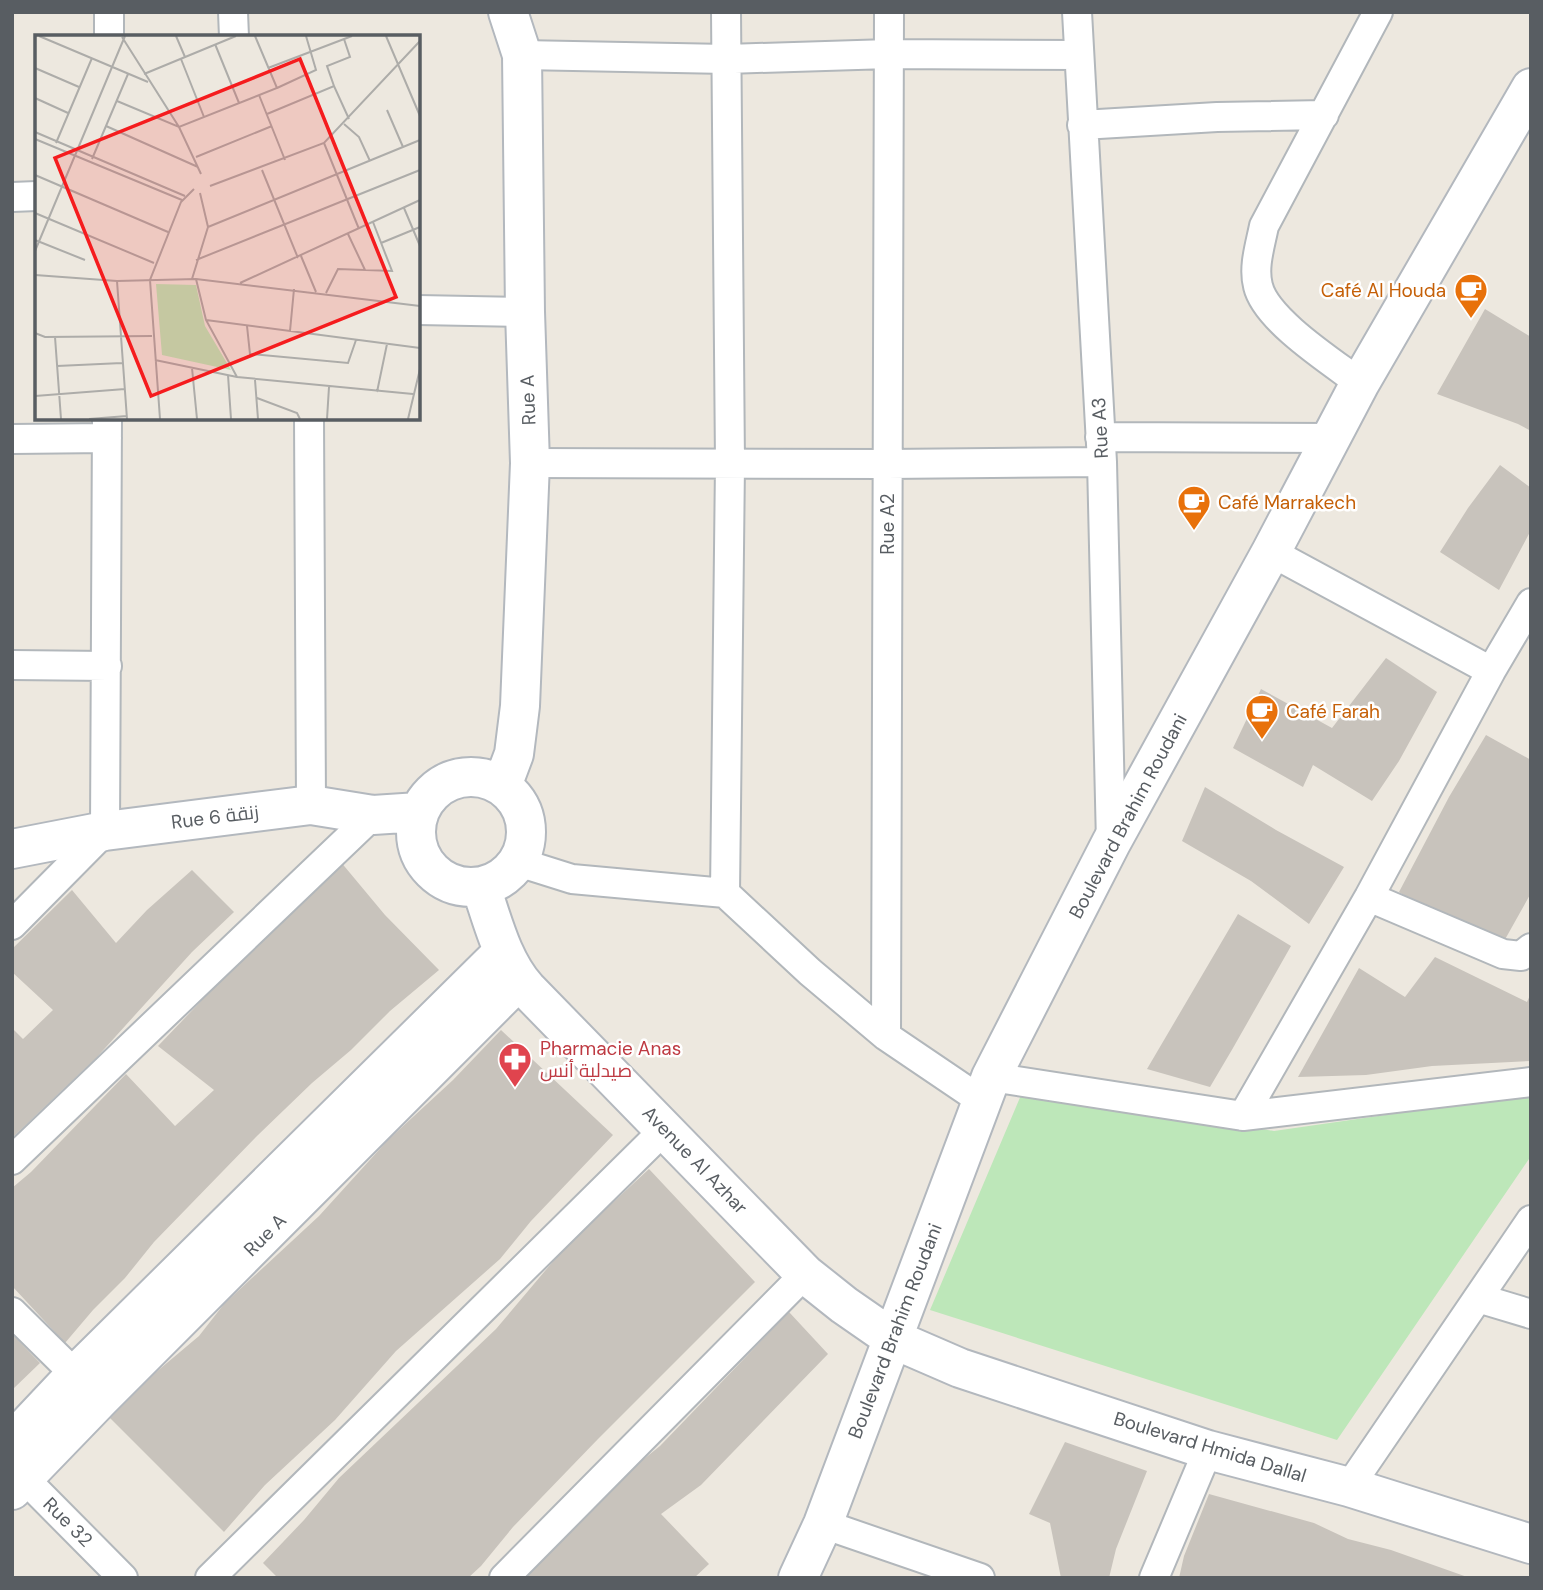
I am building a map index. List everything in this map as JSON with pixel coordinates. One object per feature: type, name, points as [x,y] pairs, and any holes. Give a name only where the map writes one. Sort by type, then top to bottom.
[{"type":"street","points":[[109,12],[109,35]]},
{"type":"street","points":[[233,12],[234,35]]},
{"type":"street","name":"Rue A","points":[[502,786],[514,754],[520,706],[530,463],[522,55],[509,12]]},
{"type":"street","points":[[725,893],[730,464],[726,12]]},
{"type":"street","name":"Rue A2","points":[[886,1036],[889,12]]},
{"type":"street","name":"Rue A3","points":[[1077,12],[1101,449],[1111,843]]},
{"type":"street","points":[[1360,383],[1299,337],[1265,306],[1257,286],[1256,263],[1264,226],[1378,12]]},
{"type":"street","points":[[522,55],[727,59],[889,54],[1078,55]]},
{"type":"street","name":"Boulevard Brahim Roudani","points":[[797,1578],[823,1524],[986,1089],[1111,843],[1271,552],[1360,383],[1531,88]]},
{"type":"street","points":[[1082,125],[1217,117],[1324,115]]},
{"type":"street","points":[[12,197],[35,196]]},
{"type":"street","points":[[420,310],[525,312]]},
{"type":"street","points":[[309,420],[311,805]]},
{"type":"street","points":[[12,439],[107,428],[105,831],[12,925]]},
{"type":"street","points":[[530,463],[887,464],[1101,449],[1332,438]]},
{"type":"street","points":[[1271,552],[1491,671]]},
{"type":"street","points":[[1243,1116],[1370,897],[1491,671],[1531,603]]},
{"type":"street","points":[[12,665],[107,666]]},
{"type":"street","points":[[454,779],[487,779],[502,786],[515,798],[524,821],[524,846],[518,862],[508,874],[481,887],[461,887],[443,881],[428,868],[418,850],[416,831],[419,812],[428,798],[454,779]]},
{"type":"street","name":"Rue 6 زنقة","points":[[12,849],[105,831],[311,805],[373,815],[419,812]]},
{"type":"street","points":[[12,1160],[373,815]]},
{"type":"street","points":[[518,862],[572,878],[725,893],[810,972],[886,1036],[986,1089],[1243,1116],[1531,1082]]},
{"type":"street","name":"Avenue Al Azhar","points":[[481,887],[511,966],[805,1274],[893,1339]]},
{"type":"street","points":[[1370,897],[1503,954],[1521,956],[1531,948]]},
{"type":"street","name":"Rue A","points":[[16,1478],[88,1386],[511,966]]},
{"type":"street","points":[[210,1578],[665,1129]]},
{"type":"street","points":[[1349,1487],[1531,1220]]},
{"type":"street","points":[[504,1578],[805,1274]]},
{"type":"street","points":[[1478,1298],[1531,1314]]},
{"type":"street","points":[[12,1312],[88,1386]]},
{"type":"street","name":"Boulevard Hmida Dallal","points":[[893,1339],[960,1368],[1208,1450],[1349,1487],[1531,1544]]},
{"type":"street","name":"Rue A","points":[[12,1442],[88,1386]]},
{"type":"street","points":[[1154,1578],[1208,1450]]},
{"type":"street","name":"Rue 32","points":[[16,1478],[123,1578]]},
{"type":"street","points":[[823,1524],[980,1578]]},
{"type":"green space","points":[[1024,1088],[1274,1131],[1531,1094],[1531,1156],[1337,1440],[930,1310]]},
{"type":"building","points":[[1485,309],[1531,337],[1531,431],[1437,394]]},
{"type":"building","points":[[1500,465],[1531,488],[1531,530],[1499,590],[1440,552]]},
{"type":"building","points":[[1386,658],[1437,692],[1399,761],[1372,801],[1313,765],[1303,787],[1233,748],[1261,689],[1332,728]]},
{"type":"building","points":[[1486,735],[1531,760],[1531,893],[1503,943],[1442,920],[1399,892],[1449,797]]},
{"type":"building","points":[[1205,787],[1344,867],[1309,924],[1251,881],[1182,841]]},
{"type":"building","points":[[335,855],[385,915],[439,970],[390,1011],[258,1135],[154,1242],[65,1343],[12,1286],[12,1188],[31,1172],[126,1074],[175,1126],[214,1090],[158,1046],[253,947]]},
{"type":"building","points":[[192,870],[234,912],[192,952],[97,1057],[12,1138],[12,1028],[23,1039],[53,1010],[12,972],[12,949],[72,890],[116,943],[147,910]]},
{"type":"building","points":[[1238,914],[1291,946],[1233,1048],[1210,1087],[1147,1069]]},
{"type":"building","points":[[1435,957],[1527,1002],[1531,993],[1531,1061],[1432,1066],[1366,1075],[1298,1077],[1359,968],[1405,997]]},
{"type":"building","points":[[501,1030],[613,1135],[531,1221],[500,1259],[396,1351],[335,1420],[265,1485],[224,1532],[110,1418],[155,1373],[199,1336],[224,1304],[319,1216],[388,1140],[453,1080]]},
{"type":"building","points":[[649,1169],[755,1282],[598,1439],[468,1578],[278,1578],[263,1563],[339,1478],[496,1329],[566,1246]]},
{"type":"building","points":[[789,1312],[828,1354],[701,1485],[661,1514],[709,1564],[694,1578],[524,1578],[624,1475],[660,1446]]},
{"type":"building","points":[[12,1334],[40,1363],[12,1390]]},
{"type":"building","points":[[1065,1442],[1147,1471],[1116,1549],[1109,1578],[1061,1578],[1050,1523],[1029,1514]]},
{"type":"building","points":[[1209,1494],[1314,1523],[1348,1539],[1391,1550],[1470,1578],[1179,1578],[1184,1556]]},
{"type":"place","name":"Café Al Houda","points":[[1471,320]]},
{"type":"place","name":"Café Marrakech","points":[[1194,532]]},
{"type":"place","name":"Café Farah","points":[[1262,741]]},
{"type":"place","name":"Pharmacie Anas صيدلية أنس","points":[[515,1089]]}]
